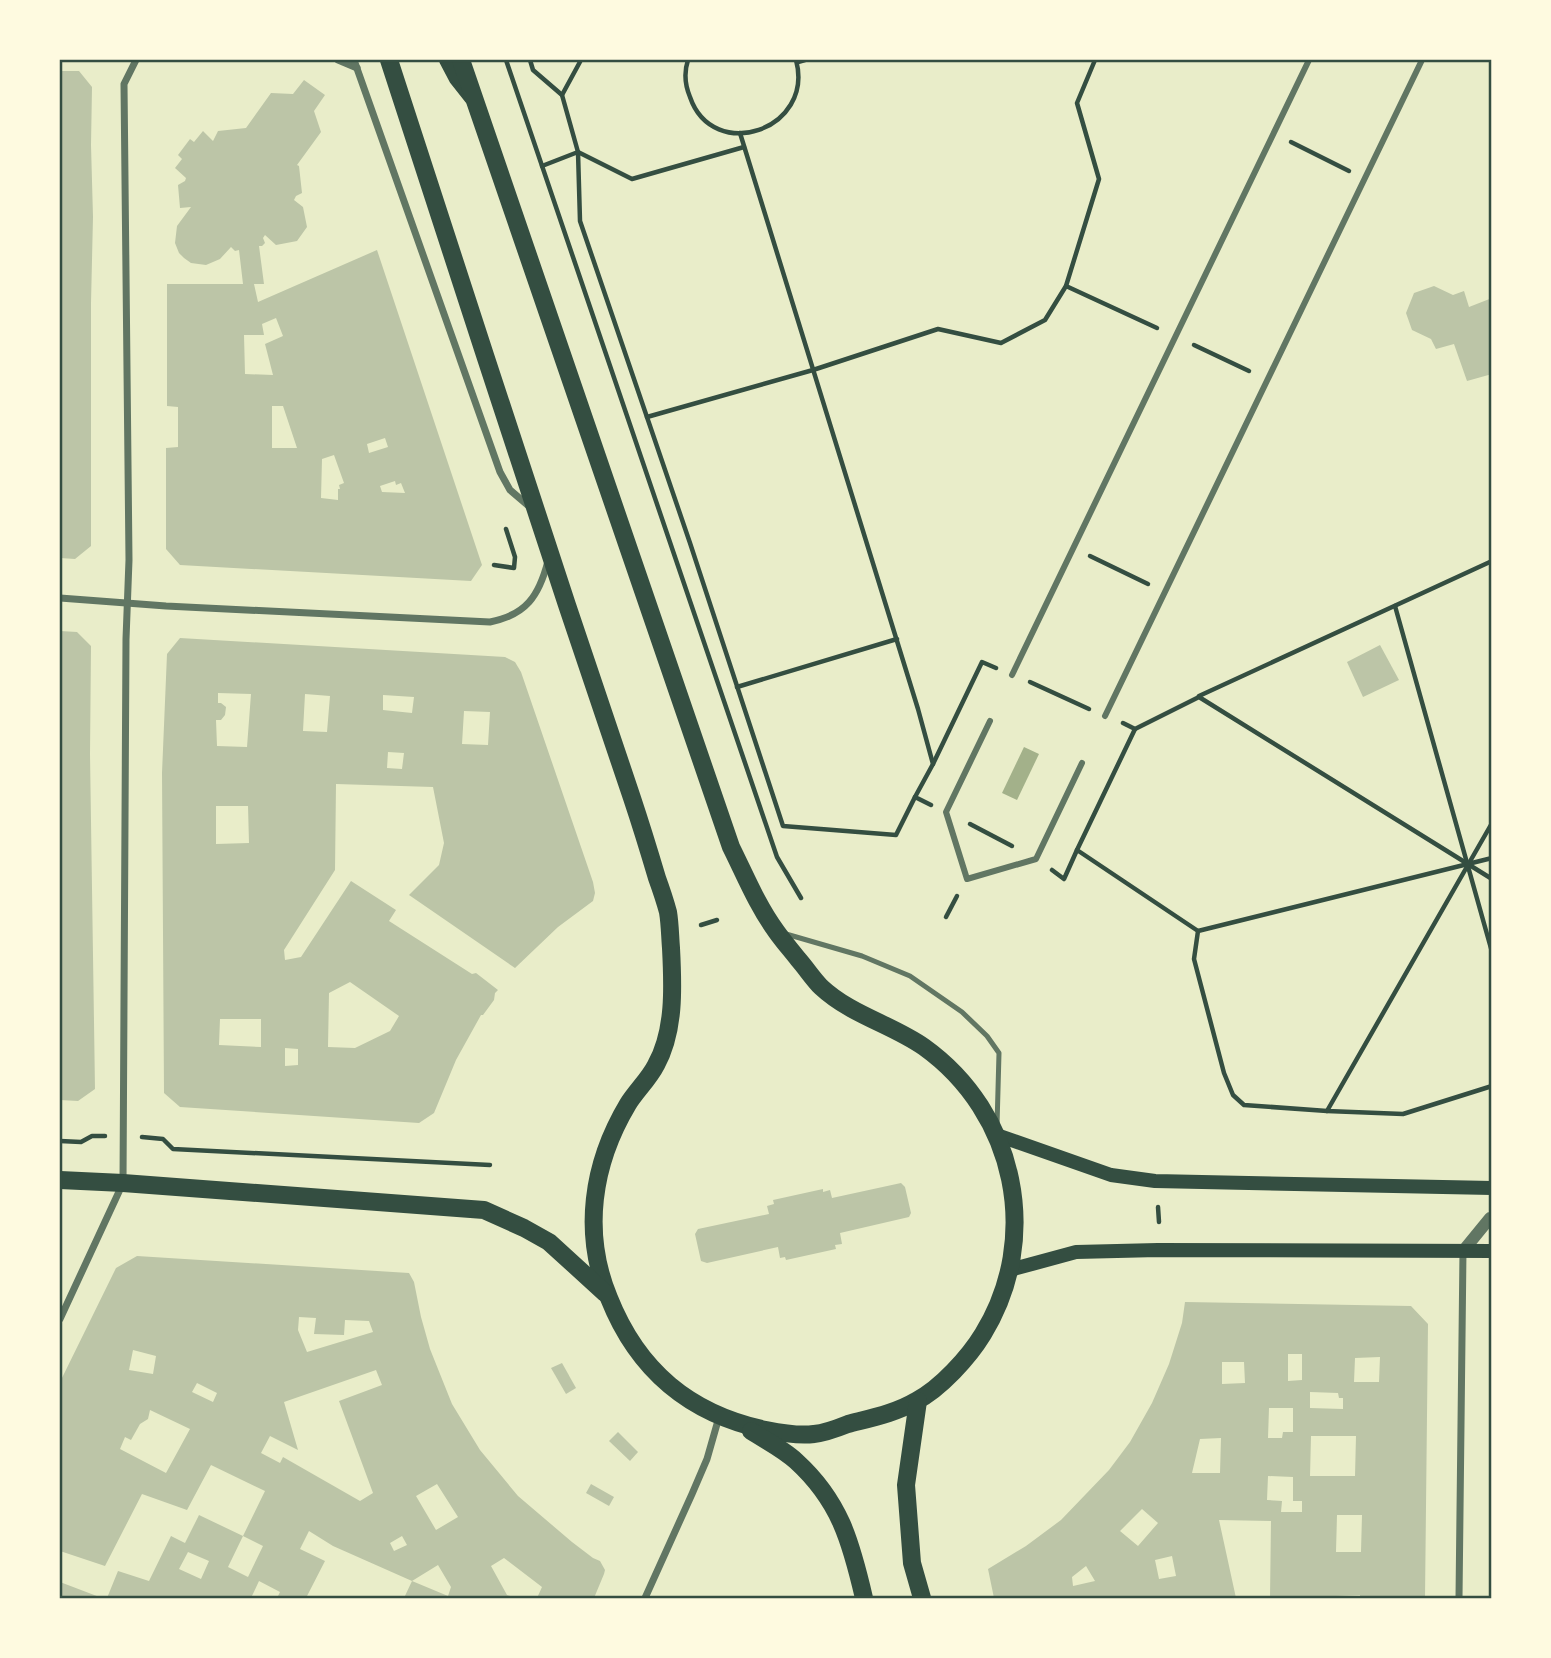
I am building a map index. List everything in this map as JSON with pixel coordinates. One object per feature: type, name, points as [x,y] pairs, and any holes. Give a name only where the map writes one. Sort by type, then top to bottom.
[{"type":"main road","points":[[389,60],[646,838],[668,913],[673,981],[669,1028],[657,1063],[627,1106],[602,1160],[595,1191],[593,1233],[597,1262],[608,1296],[625,1332],[648,1366],[684,1397],[719,1417],[780,1433],[815,1434],[882,1415],[918,1401],[954,1372],[981,1339],[998,1308],[1010,1270],[1016,1224],[1012,1185],[997,1135],[965,1084],[926,1048],[850,1009],[819,985],[776,931],[752,891],[731,847],[461,60]]},
{"type":"main road","points":[[446,60],[456,79],[479,107]]},
{"type":"main road","points":[[997,1135],[1111,1175],[1155,1181],[1492,1188]]},
{"type":"main road","points":[[60,1180],[484,1210],[549,1242],[608,1296]]},
{"type":"main road","points":[[1010,1270],[1076,1252],[1492,1251]]},
{"type":"main road","points":[[918,1401],[906,1485],[912,1563],[922,1598]]},
{"type":"main road","points":[[742,1425],[794,1459],[817,1482],[842,1522],[854,1554],[864,1598]]},
{"type":"street","points":[[60,1319],[124,1183],[129,560],[124,84],[136,60]]},
{"type":"street","points":[[338,60],[357,68]]},
{"type":"street","points":[[354,60],[500,472],[510,490],[537,511]]},
{"type":"street","points":[[1012,675],[1309,60]]},
{"type":"street","points":[[1105,716],[1422,60]]},
{"type":"street","points":[[60,598],[490,622],[517,614],[532,601],[544,577],[550,554]]},
{"type":"street","points":[[990,721],[946,812],[967,879],[1036,859],[1082,763]]},
{"type":"street","points":[[1459,1598],[1463,1251],[1492,1218]]},
{"type":"street","points":[[645,1598],[707,1459],[719,1417]]},
{"type":"lane","points":[[776,931],[862,956],[910,975],[962,1012],[987,1036],[999,1053],[997,1135]]},
{"type":"path","points":[[506,60],[776,857],[801,898]]},
{"type":"path","points":[[530,60],[533,70],[562,95],[578,152],[580,221],[783,826],[896,835],[982,662],[1135,729]]},
{"type":"path","points":[[562,95],[581,60]]},
{"type":"path","points":[[688,60],[686,85],[692,104],[704,119],[721,130],[740,133],[757,131],[774,124],[786,112],[796,97],[799,79],[797,61],[805,60]]},
{"type":"path","points":[[647,417],[813,370],[937,329],[1002,343],[1045,320],[1066,285],[1099,179],[1077,103],[1095,60]]},
{"type":"path","points":[[740,133],[897,639],[933,764]]},
{"type":"path","points":[[1273,134],[1365,179]]},
{"type":"path","points":[[542,166],[578,152],[632,179],[744,147]]},
{"type":"path","points":[[1066,285],[1112,307]]},
{"type":"path","points":[[494,565],[514,568],[515,557],[506,529]]},
{"type":"path","points":[[1073,548],[1164,592]]},
{"type":"path","points":[[915,797],[1036,859],[1064,879],[1135,729],[1492,561]]},
{"type":"path","points":[[1395,606],[1492,952]]},
{"type":"path","points":[[737,687],[897,639]]},
{"type":"path","points":[[1199,697],[1492,879]]},
{"type":"path","points":[[1327,1111],[1492,823]]},
{"type":"path","points":[[1077,850],[1198,931],[1492,858]]},
{"type":"path","points":[[701,925],[717,920]]},
{"type":"path","points":[[1198,931],[1194,959],[1224,1073],[1233,1095],[1244,1105],[1402,1114],[1492,1086]]},
{"type":"path","points":[[60,1141],[81,1142],[92,1136],[113,1136]]},
{"type":"path","points":[[135,1136],[163,1139],[173,1149],[490,1165]]},
{"type":"path","points":[[1158,1207],[1158,1222]]},
{"type":"shaded area","points":[[1024,747],[1039,754],[1017,800],[1002,793]]},
{"type":"building","points":[[60,71],[79,71],[92,87],[91,546],[75,559],[60,558]]},
{"type":"building","points":[[304,80],[325,95],[314,111],[321,132],[297,165],[302,193],[294,200],[303,207],[307,227],[297,241],[276,245],[265,235],[263,238],[265,243],[259,246],[264,284],[254,284],[258,302],[377,250],[482,565],[471,581],[180,565],[166,549],[166,448],[178,447],[178,407],[167,406],[167,284],[243,284],[239,250],[235,251],[231,247],[220,259],[206,265],[191,263],[179,253],[175,243],[177,226],[191,207],[180,208],[178,185],[186,178],[175,168],[182,159],[178,155],[190,139],[194,142],[203,131],[213,141],[218,131],[246,128],[271,93],[293,94]],"holes":[[[276,318],[283,336],[265,344],[273,375],[245,374],[244,335],[264,335],[262,324]],[[272,406],[283,406],[297,448],[272,448]],[[385,438],[388,447],[369,453],[367,444]],[[334,455],[344,483],[339,485],[338,500],[321,498],[322,459]],[[395,481],[396,485],[401,483],[405,493],[382,492],[380,486]]]},
{"type":"building","points":[[1434,286],[1453,295],[1464,291],[1469,307],[1492,298],[1492,374],[1467,381],[1454,344],[1436,349],[1431,339],[1412,330],[1406,313],[1414,293]]},
{"type":"building","points":[[60,631],[77,632],[91,646],[95,1089],[78,1101],[60,1100]]},
{"type":"building","points":[[180,638],[505,657],[515,662],[521,672],[593,882],[593,901],[558,927],[515,968],[409,895],[439,865],[444,843],[433,787],[336,784],[335,870],[284,950],[285,960],[301,957],[351,881],[396,910],[389,921],[472,974],[476,973],[498,990],[456,1060],[434,1113],[419,1123],[180,1107],[164,1093],[162,773],[167,654]],"holes":[[[218,693],[251,694],[247,747],[217,746],[216,720],[221,720],[225,715],[226,707],[218,703]],[[305,694],[330,696],[327,732],[303,731]],[[383,695],[414,697],[412,713],[383,710]],[[464,711],[490,712],[488,745],[462,744]],[[388,752],[404,753],[402,769],[387,768]],[[216,806],[248,806],[249,843],[216,844]],[[350,982],[399,1016],[390,1031],[355,1048],[328,1047],[329,993]],[[220,1019],[261,1019],[261,1047],[219,1045]],[[285,1048],[298,1049],[298,1065],[285,1066]]]},
{"type":"building","points":[[1380,645],[1399,680],[1363,697],[1347,662]]},
{"type":"building","points":[[901,1183],[905,1187],[911,1213],[909,1217],[840,1233],[842,1244],[835,1245],[836,1249],[786,1260],[785,1257],[780,1258],[778,1247],[707,1263],[701,1261],[695,1234],[698,1229],[769,1214],[767,1206],[774,1204],[773,1200],[823,1189],[823,1192],[830,1190],[832,1198]]},
{"type":"building","points":[[137,1256],[409,1273],[414,1282],[430,1349],[452,1404],[480,1450],[518,1496],[572,1542],[600,1561],[605,1570],[594,1598],[537,1598],[542,1587],[504,1558],[491,1566],[507,1595],[516,1598],[404,1598],[412,1581],[333,1546],[309,1531],[300,1549],[325,1561],[306,1598],[277,1598],[280,1592],[259,1581],[251,1598],[107,1598],[118,1571],[149,1581],[171,1536],[185,1543],[199,1515],[243,1536],[265,1491],[211,1465],[187,1510],[142,1494],[105,1566],[60,1551],[60,1382],[116,1268]],"holes":[[[299,1317],[316,1318],[314,1334],[344,1335],[345,1320],[369,1321],[373,1332],[307,1352],[298,1330]],[[133,1350],[156,1356],[153,1374],[129,1370]],[[376,1370],[382,1385],[339,1401],[373,1493],[360,1501],[283,1457],[280,1463],[261,1453],[270,1436],[298,1450],[284,1402]],[[197,1383],[217,1393],[213,1402],[192,1392]],[[150,1410],[190,1429],[166,1473],[120,1449],[125,1437],[131,1440],[140,1424],[148,1419]],[[437,1484],[458,1517],[436,1530],[416,1496]],[[243,1536],[263,1546],[248,1577],[228,1567]],[[402,1536],[407,1545],[394,1551],[390,1543]],[[188,1552],[209,1561],[201,1579],[179,1569]],[[438,1565],[451,1587],[448,1596],[412,1581]]]},
{"type":"building","points":[[1185,1302],[1411,1306],[1428,1324],[1425,1598],[1360,1598],[1360,1595],[1336,1598],[1270,1598],[1271,1521],[1219,1520],[1236,1598],[994,1598],[988,1569],[1061,1520],[1109,1470],[1130,1442],[1152,1403],[1169,1364],[1182,1323]],"holes":[[[1288,1354],[1302,1354],[1302,1380],[1288,1381]],[[1380,1357],[1379,1382],[1354,1382],[1355,1358]],[[1222,1362],[1244,1362],[1245,1383],[1222,1384]],[[1310,1392],[1338,1393],[1339,1398],[1343,1398],[1343,1409],[1310,1408]],[[1269,1408],[1293,1408],[1293,1432],[1283,1432],[1282,1438],[1268,1438]],[[1311,1436],[1356,1436],[1355,1476],[1310,1476]],[[1221,1438],[1220,1473],[1192,1473],[1200,1439]],[[1268,1476],[1293,1477],[1293,1501],[1302,1501],[1302,1512],[1281,1512],[1282,1501],[1267,1500]],[[1142,1509],[1158,1523],[1138,1546],[1120,1531]],[[1337,1515],[1362,1515],[1361,1552],[1336,1552]],[[1172,1556],[1176,1576],[1159,1579],[1155,1560]],[[1086,1566],[1095,1581],[1073,1586],[1072,1577]]]},
{"type":"building","points":[[562,1363],[576,1388],[566,1394],[551,1368]]},
{"type":"building","points":[[618,1432],[638,1452],[630,1461],[609,1441]]},
{"type":"building","points":[[591,1484],[614,1497],[609,1506],[586,1493]]},
{"type":"building","points":[[60,1582],[102,1598],[60,1598]]}]
